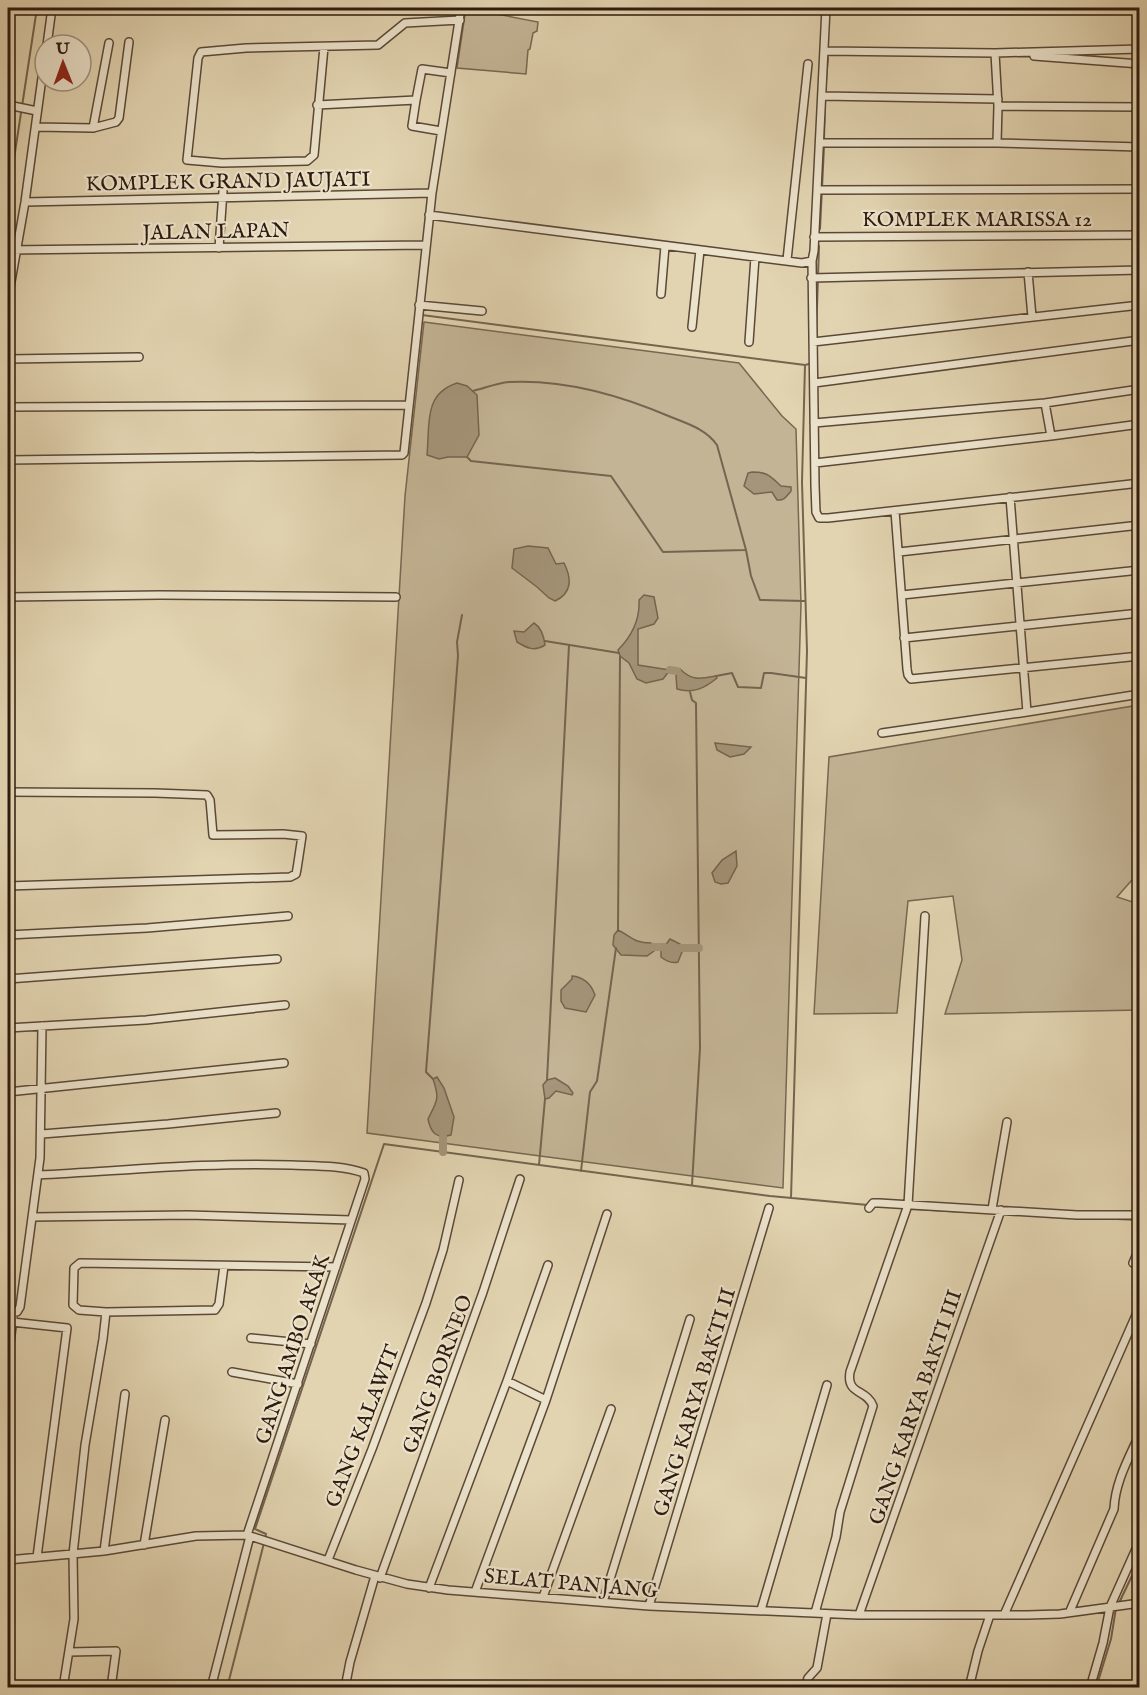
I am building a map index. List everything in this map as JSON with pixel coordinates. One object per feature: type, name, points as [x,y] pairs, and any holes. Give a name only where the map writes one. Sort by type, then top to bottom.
[{"type":"street","points":[[49,33],[52,8]]},
{"type":"street","points":[[8,460],[402,455],[405,448],[425,245],[461,8]]},
{"type":"street","points":[[826,8],[812,261],[816,512],[819,518],[1140,483]]},
{"type":"street","points":[[324,47],[314,154],[307,161],[222,163],[186,159],[199,54],[206,51],[246,48],[378,45],[405,23],[460,20]]},
{"type":"street","points":[[36,127],[93,128],[116,122],[119,118],[129,42]]},
{"type":"street","points":[[93,128],[109,43]]},
{"type":"street","points":[[825,51],[995,53],[1140,49]]},
{"type":"street","points":[[995,53],[1140,64]]},
{"type":"street","points":[[995,53],[998,103],[997,143]]},
{"type":"street","points":[[787,260],[808,64]]},
{"type":"street","points":[[441,131],[412,126],[416,100],[422,69],[450,73]]},
{"type":"street","points":[[8,318],[13,250],[25,202],[40,93]]},
{"type":"street","points":[[822,96],[1140,107]]},
{"type":"street","points":[[317,105],[416,100]]},
{"type":"street","points":[[10,105],[37,111]]},
{"type":"street","points":[[819,143],[997,143],[1140,147]]},
{"type":"street","points":[[219,248],[224,177]]},
{"type":"street","points":[[817,189],[1140,189]]},
{"type":"street","name":"KOMPLEK GRAND JAUJATI","points":[[25,202],[432,193]]},
{"type":"street","points":[[429,215],[802,263],[812,261]]},
{"type":"street","name":"KOMPLEK MARISSA 12","points":[[814,237],[1140,235]]},
{"type":"street","name":"JALAN LAPAN","points":[[13,250],[425,245]]},
{"type":"street","points":[[661,294],[665,246]]},
{"type":"street","points":[[692,327],[700,250]]},
{"type":"street","points":[[749,342],[755,257]]},
{"type":"street","points":[[812,278],[1140,270]]},
{"type":"street","points":[[1028,272],[1032,317]]},
{"type":"street","points":[[813,342],[1140,305]]},
{"type":"street","points":[[419,306],[482,311]]},
{"type":"street","points":[[814,383],[1140,340]]},
{"type":"street","points":[[8,359],[139,357]]},
{"type":"street","points":[[814,423],[1045,403],[1140,389]]},
{"type":"street","points":[[1045,403],[1051,436]]},
{"type":"street","points":[[8,407],[408,405]]},
{"type":"street","points":[[815,463],[1140,424]]},
{"type":"street","points":[[1010,497],[1027,712]]},
{"type":"street","points":[[895,511],[904,638],[908,675],[911,679],[1140,656]]},
{"type":"street","points":[[899,552],[1140,525]]},
{"type":"street","points":[[902,596],[1140,570]]},
{"type":"street","points":[[8,597],[85,595],[396,597]]},
{"type":"street","points":[[904,638],[1140,613]]},
{"type":"street","points":[[882,733],[1140,694]]},
{"type":"street","points":[[8,792],[207,795],[210,800],[213,835],[302,836],[296,874],[290,877],[8,886]]},
{"type":"street","points":[[8,935],[147,928],[288,916]]},
{"type":"street","points":[[815,1613],[836,1537],[840,1512],[873,1406],[869,1398],[851,1386],[850,1372],[908,1205],[925,916]]},
{"type":"street","points":[[8,980],[277,959]]},
{"type":"street","points":[[8,1028],[167,1018],[285,1005]]},
{"type":"street","points":[[8,1360],[12,1322],[10,1312],[17,1312],[20,1307],[38,1175],[42,1134],[40,1090],[42,1026]]},
{"type":"street","points":[[8,1092],[284,1063]]},
{"type":"street","points":[[42,1134],[276,1113]]},
{"type":"street","points":[[992,1209],[1006,1122]]},
{"type":"street","name":"GANG AMBO AKAK","points":[[38,1175],[249,1164],[315,1166],[363,1172],[365,1179],[249,1535],[211,1688]]},
{"type":"street","name":"GANG BORNEO","points":[[345,1688],[350,1662],[377,1577],[483,1292],[520,1179]]},
{"type":"street","name":"GANG KALAWIT","points":[[328,1560],[426,1303],[443,1250],[459,1180]]},
{"type":"street","points":[[868,1208],[876,1203],[992,1209],[1000,1213],[1140,1215]]},
{"type":"street","name":"GANG KARYA BAKTI II","points":[[649,1606],[769,1208]]},
{"type":"street","name":"GANG KARYA BAKTI III","points":[[859,1615],[1000,1213]]},
{"type":"street","points":[[475,1592],[546,1400],[607,1214]]},
{"type":"street","points":[[32,1217],[188,1215],[351,1220]]},
{"type":"street","points":[[1133,1263],[1140,1247]]},
{"type":"street","points":[[224,1266],[219,1304],[215,1310],[106,1312],[79,1310],[73,1305],[74,1268],[80,1263],[336,1268]]},
{"type":"street","points":[[429,1588],[548,1265]]},
{"type":"street","points":[[1004,1615],[1140,1306]]},
{"type":"street","points":[[63,1688],[74,1607],[73,1554],[85,1445],[106,1312]]},
{"type":"street","points":[[603,1602],[690,1319]]},
{"type":"street","points":[[12,1322],[67,1328],[38,1557]]},
{"type":"street","points":[[251,1338],[311,1344]]},
{"type":"street","points":[[232,1372],[298,1383]]},
{"type":"street","points":[[507,1381],[546,1400]]},
{"type":"street","points":[[761,1610],[827,1385]]},
{"type":"street","points":[[104,1551],[125,1394]]},
{"type":"street","points":[[543,1597],[611,1409]]},
{"type":"street","points":[[144,1545],[165,1420]]},
{"type":"street","points":[[1070,1611],[1114,1509],[1114,1496],[1140,1433]]},
{"type":"street","name":"SELAT PANJANG","points":[[8,1560],[104,1551],[196,1536],[249,1535],[377,1577],[429,1588],[649,1606],[859,1615],[1004,1615],[1060,1614],[1140,1603]]},
{"type":"street","points":[[1090,1688],[1111,1607],[1137,1555],[1140,1540]]},
{"type":"street","points":[[805,1688],[808,1678],[818,1668],[827,1614]]},
{"type":"street","points":[[969,1688],[990,1615]]},
{"type":"street","points":[[69,1652],[116,1651],[111,1688]]},
{"type":"shaded area","points":[[466,8],[538,22],[537,31],[533,33],[528,50],[526,74],[457,68]]},
{"type":"shaded area","points":[[424,322],[739,363],[782,416],[796,429],[801,605],[783,1188],[367,1133],[405,496]]},
{"type":"shaded area","points":[[457,383],[467,386],[477,395],[479,435],[467,457],[439,459],[427,455],[430,412],[438,395]]},
{"type":"shaded area","points":[[748,473],[768,475],[781,486],[791,487],[791,491],[782,500],[777,500],[772,492],[754,494],[744,486]]},
{"type":"shaded area","points":[[528,546],[548,548],[556,564],[564,563],[569,585],[561,598],[555,601],[549,598],[512,568],[514,549]]},
{"type":"shaded area","points":[[644,595],[654,597],[658,618],[654,624],[638,629],[638,665],[670,670],[663,679],[646,683],[637,679],[629,663],[620,656],[618,650],[634,627],[639,600]]},
{"type":"shaded area","points":[[534,623],[541,630],[545,645],[534,649],[517,642],[514,631],[524,632]]},
{"type":"shaded area","points":[[680,669],[692,677],[716,676],[717,678],[698,689],[688,691],[677,689],[676,676]]},
{"type":"shaded area","points":[[1139,705],[1139,872],[1117,897],[1139,904],[1139,1010],[945,1014],[962,960],[953,896],[908,901],[897,1013],[814,1014],[829,757]]},
{"type":"shaded area","points":[[715,743],[751,747],[744,754],[730,757],[717,750]]},
{"type":"shaded area","points":[[736,851],[737,866],[728,883],[715,882],[712,873],[722,860]]},
{"type":"shaded area","points":[[618,930],[637,941],[651,943],[654,951],[647,956],[621,955],[613,945],[614,935]]},
{"type":"shaded area","points":[[670,939],[680,944],[682,952],[678,962],[669,962],[661,957],[661,951]]},
{"type":"shaded area","points":[[572,976],[586,982],[595,995],[586,1012],[565,1008],[561,1001],[561,990],[572,979]]},
{"type":"shaded area","points":[[437,1077],[444,1088],[454,1117],[451,1135],[446,1136],[435,1134],[428,1119],[436,1100],[433,1079]]},
{"type":"shaded area","points":[[555,1078],[568,1086],[572,1095],[556,1091],[545,1099],[543,1085],[547,1080]]},
{"type":"waterway","points":[[8,198],[37,8]]},
{"type":"waterway","points":[[828,29],[828,47]]},
{"type":"waterway","points":[[825,92],[828,58]]},
{"type":"waterway","points":[[824,139],[825,101]]},
{"type":"waterway","points":[[820,229],[824,147]]},
{"type":"waterway","points":[[816,339],[819,246]]},
{"type":"waterway","points":[[422,315],[805,365],[813,363]]},
{"type":"waterway","points":[[791,1198],[807,651],[802,482],[805,365]]},
{"type":"waterway","points":[[473,391],[509,382],[571,386],[612,395],[702,431],[717,445],[751,576],[760,600],[805,601]]},
{"type":"waterway","points":[[467,457],[471,461],[611,476],[663,552],[745,550]]},
{"type":"waterway","points":[[433,1079],[426,1072],[458,656],[457,642],[462,615]]},
{"type":"waterway","points":[[545,641],[619,653]]},
{"type":"waterway","points":[[547,1080],[569,645]]},
{"type":"waterway","points":[[618,930],[620,656]]},
{"type":"waterway","points":[[670,670],[677,671]]},
{"type":"waterway","points":[[716,676],[732,673],[738,687],[761,688],[764,673],[806,678]]},
{"type":"waterway","points":[[690,692],[692,700],[696,703],[700,1048],[692,1185]]},
{"type":"waterway","points":[[653,947],[664,947]]},
{"type":"waterway","points":[[581,1171],[590,1092],[597,1081],[616,948]]},
{"type":"waterway","points":[[681,948],[699,948]]},
{"type":"waterway","points":[[539,1165],[545,1099]]},
{"type":"waterway","points":[[443,1137],[443,1152]]},
{"type":"waterway","points":[[265,1538],[266,1534],[255,1529],[384,1144],[770,1196],[868,1205]]},
{"type":"waterway","points":[[913,1209],[966,1212]]},
{"type":"waterway","points":[[1094,1218],[1140,1220]]},
{"type":"waterway","points":[[227,1688],[264,1543]]},
{"type":"waterway","points":[[1119,1603],[1140,1559]]},
{"type":"waterway","points":[[1096,1688],[1111,1639],[1116,1608]]}]
